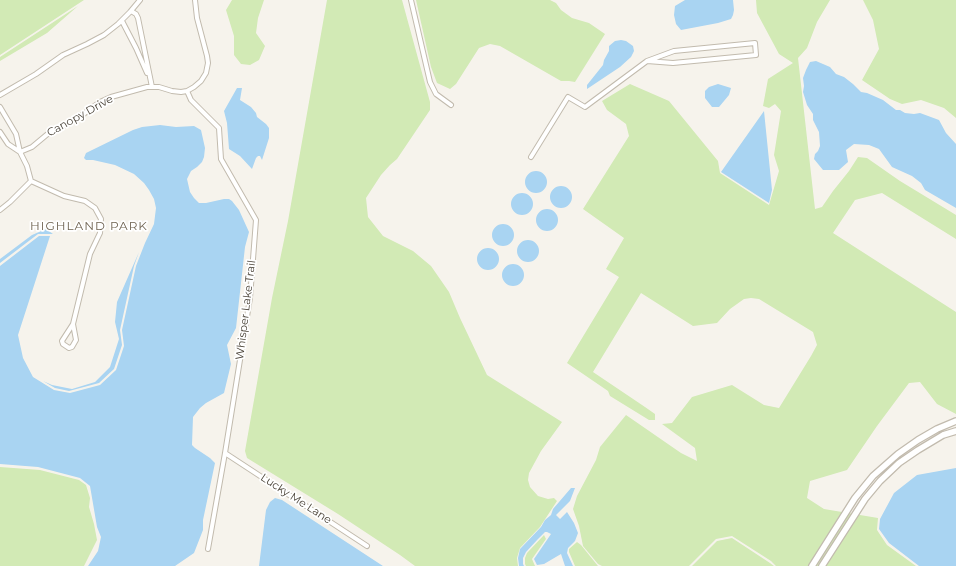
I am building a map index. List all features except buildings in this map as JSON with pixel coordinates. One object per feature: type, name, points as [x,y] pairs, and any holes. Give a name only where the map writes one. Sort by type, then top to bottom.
[{"type":"street","points":[[0,95],[63,55],[104,35],[122,21],[140,0]]},
{"type":"street","points":[[187,91],[201,81],[206,73],[208,63],[195,0]]},
{"type":"street","points":[[411,0],[430,82],[436,94],[451,105]]},
{"type":"street","points":[[131,11],[136,14],[138,18],[148,75]]},
{"type":"street","points":[[122,21],[136,48],[152,87]]},
{"type":"street","points":[[531,157],[568,97],[585,107],[647,61],[674,51],[756,43],[756,55],[673,63],[647,61]]},
{"type":"street","name":"Canopy Drive","points":[[20,152],[32,147],[50,132],[74,121],[100,102],[111,97],[152,87],[159,87],[172,91],[187,91]]},
{"type":"street","name":"Whisper Lake Trail","points":[[187,91],[191,100],[219,128],[221,159],[256,220],[250,298],[208,549]]},
{"type":"street","points":[[0,107],[16,134],[20,152],[27,166],[31,181]]},
{"type":"street","points":[[0,132],[8,144],[20,152]]},
{"type":"street","points":[[0,210],[31,181]]},
{"type":"street","points":[[31,181],[64,196],[85,201],[95,208],[101,219],[100,233],[90,254],[73,324],[62,341],[63,344],[69,348],[72,347],[76,340],[73,324]]},
{"type":"street","points":[[812,566],[855,498],[873,476],[885,464],[918,440],[937,429],[956,421]]},
{"type":"street","points":[[822,566],[865,499],[880,481],[918,450],[943,435],[956,431]]},
{"type":"street","name":"Lucky Me Lane","points":[[225,453],[367,546]]},
{"type":"street","points":[[829,539],[837,543]]},
{"type":"green space","points":[[0,0],[84,0],[0,55]]},
{"type":"green space","points":[[232,0],[264,0],[258,18],[256,33],[265,46],[259,60],[250,65],[241,64],[234,55],[234,36],[226,10]]},
{"type":"green space","points":[[327,0],[402,0],[430,102],[430,110],[397,159],[381,175],[366,198],[368,217],[383,236],[413,251],[431,266],[449,292],[487,375],[562,422],[541,451],[529,473],[528,480],[530,487],[538,496],[548,499],[554,498],[557,501],[540,527],[520,548],[517,558],[518,566],[415,566],[338,514],[247,458],[245,451]]},
{"type":"green space","points":[[416,0],[550,0],[556,3],[561,10],[572,18],[589,23],[605,34],[575,82],[561,81],[500,46],[490,44],[479,48],[456,84],[450,89],[437,83],[431,67]]},
{"type":"green space","points":[[756,0],[830,0],[817,22],[807,48],[798,58],[815,209],[822,207],[858,157],[867,158],[900,181],[956,215],[956,239],[882,193],[855,200],[833,233],[956,312],[956,414],[937,404],[920,382],[909,383],[847,470],[810,481],[807,498],[824,509],[878,518],[877,530],[887,545],[916,566],[776,566],[771,561],[732,536],[716,539],[689,566],[602,566],[598,564],[583,546],[579,526],[573,509],[577,496],[596,460],[600,447],[626,415],[681,453],[697,461],[695,448],[662,424],[672,423],[692,397],[732,385],[764,405],[779,408],[817,345],[813,332],[759,299],[744,299],[730,309],[717,323],[693,326],[641,293],[593,372],[655,414],[655,420],[649,420],[610,396],[608,391],[567,363],[619,277],[606,269],[624,238],[583,209],[629,136],[626,124],[607,110],[602,101],[630,84],[669,101],[718,161],[720,173],[769,205],[779,171],[774,155],[781,111],[775,104],[769,108],[763,106],[768,79],[793,63],[779,54],[757,13]]},
{"type":"green space","points":[[863,0],[956,0],[956,118],[944,108],[921,100],[902,104],[890,99],[862,80],[879,49],[873,20]]},
{"type":"green space","points":[[78,6],[47,33],[0,61],[0,57]]},
{"type":"green space","points":[[0,467],[40,470],[79,480],[86,485],[90,498],[89,507],[97,540],[84,566],[0,566]]},
{"type":"green space","points":[[544,535],[546,539],[532,559],[535,566],[526,566],[525,558],[527,553]]},
{"type":"green space","points":[[732,538],[774,566],[692,566],[717,541]]},
{"type":"green space","points":[[577,542],[598,566],[575,566],[569,549]]},
{"type":"water","points":[[685,0],[733,0],[733,15],[731,19],[718,23],[681,30],[676,24],[674,15],[675,6]]},
{"type":"water","points":[[615,41],[626,41],[633,46],[634,51],[631,57],[620,67],[587,89],[587,85],[603,65],[609,51],[609,46]]},
{"type":"water","points":[[816,61],[830,67],[836,74],[844,77],[861,92],[883,100],[896,110],[900,110],[905,113],[920,113],[939,120],[946,133],[956,144],[956,208],[925,190],[921,183],[912,176],[892,167],[879,149],[869,145],[854,144],[846,150],[848,162],[839,170],[823,170],[814,159],[820,146],[819,132],[803,92],[803,78],[806,70],[810,62]]},
{"type":"water","points":[[718,84],[731,88],[729,95],[719,107],[712,107],[705,98],[705,91],[709,87]]},
{"type":"water","points":[[237,88],[242,88],[240,100],[251,107],[256,113],[257,117],[269,128],[269,138],[262,160],[260,156],[258,156],[252,169],[240,156],[229,149],[227,123],[224,111]]},
{"type":"water","points":[[764,111],[772,190],[769,203],[721,172]]},
{"type":"water","points":[[160,125],[176,127],[194,126],[201,130],[205,148],[204,157],[202,162],[191,171],[187,179],[190,192],[199,203],[224,199],[229,199],[232,201],[239,210],[249,232],[245,247],[236,328],[227,345],[231,364],[224,393],[206,403],[193,417],[192,445],[215,463],[203,520],[203,530],[194,553],[175,566],[88,566],[98,551],[101,537],[97,527],[90,486],[80,478],[38,467],[0,464],[0,266],[39,236],[50,236],[18,335],[23,358],[33,377],[54,390],[70,393],[100,385],[116,370],[124,346],[122,330],[136,266],[154,224],[156,208],[154,199],[149,190],[134,174],[115,165],[86,160],[84,158],[86,153],[133,130],[142,127]]},
{"type":"water","points":[[536,171],[544,174],[547,182],[544,190],[536,193],[528,190],[525,182],[528,174]]},
{"type":"water","points":[[561,186],[569,189],[572,197],[569,205],[561,208],[553,205],[550,197],[553,189]]},
{"type":"water","points":[[522,193],[530,196],[533,204],[530,212],[522,215],[514,212],[511,204],[514,196]]},
{"type":"water","points":[[547,209],[555,212],[558,220],[555,228],[547,231],[539,228],[536,220],[539,212]]},
{"type":"water","points":[[503,224],[511,227],[514,235],[511,243],[503,246],[495,243],[492,235],[495,227]]},
{"type":"water","points":[[46,229],[53,234],[38,234],[0,263],[0,259],[32,235]]},
{"type":"water","points":[[528,240],[536,243],[539,251],[536,259],[528,262],[520,259],[517,251],[520,243]]},
{"type":"water","points":[[488,248],[496,251],[499,259],[496,267],[488,270],[480,267],[477,259],[480,251]]},
{"type":"water","points":[[139,252],[134,266],[120,330],[122,345],[114,369],[99,383],[69,391],[55,388],[43,381],[52,385],[72,389],[95,382],[110,367],[119,339],[115,322],[117,302]]},
{"type":"water","points":[[513,264],[521,267],[524,275],[521,283],[513,286],[505,283],[502,275],[505,267]]},
{"type":"water","points":[[956,468],[956,566],[919,566],[889,543],[879,529],[880,519],[894,493],[917,475]]},
{"type":"water","points":[[571,488],[575,488],[570,501],[556,515],[560,519],[567,512],[578,533],[575,541],[568,548],[567,553],[573,566],[565,566],[561,554],[544,564],[537,565],[534,559],[551,534],[545,532],[526,552],[523,558],[524,566],[519,566],[518,558],[520,549],[541,527],[545,520],[551,515],[553,509]]},
{"type":"water","points":[[275,498],[282,500],[383,566],[259,566],[266,510],[270,502]]},
{"type":"district","name":"HIGHLAND PARK","points":[[89,226]]}]
